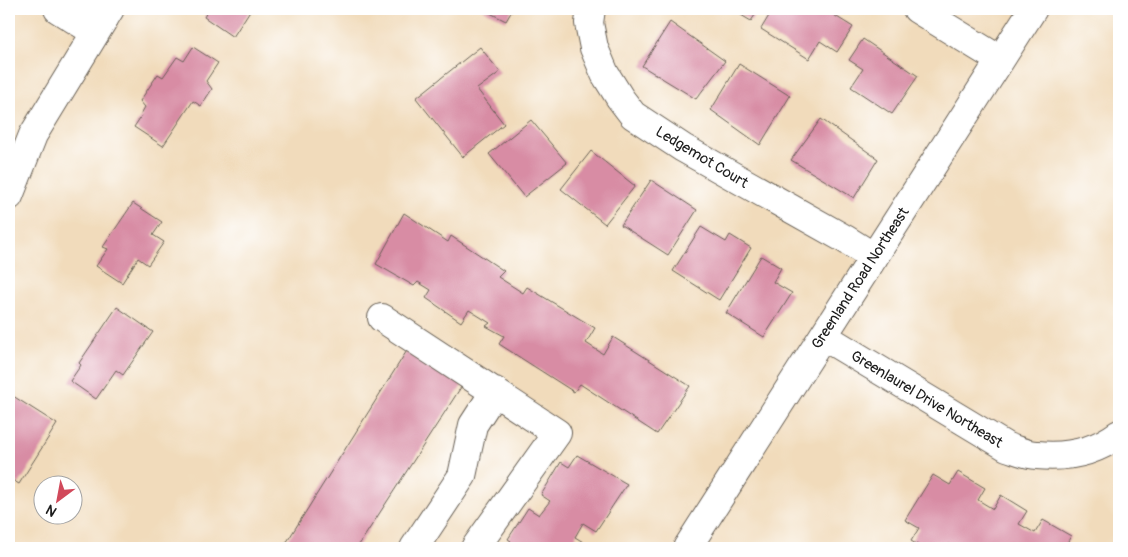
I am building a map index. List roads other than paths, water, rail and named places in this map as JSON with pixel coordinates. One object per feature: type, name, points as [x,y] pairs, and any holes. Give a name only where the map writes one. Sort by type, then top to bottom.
[{"type":"street","points":[[58,9],[95,32]]},
{"type":"street","points":[[9,196],[33,135],[110,9]]},
{"type":"street","name":"Ledgemot Court","points":[[591,9],[589,23],[594,48],[605,74],[633,115],[683,148],[845,238],[874,257]]},
{"type":"street","points":[[917,9],[1000,60]]},
{"type":"street","name":"Greenland Road Northeast","points":[[687,548],[1033,9]]},
{"type":"street","points":[[382,318],[557,433],[475,548]]},
{"type":"street","name":"Greenlaurel Drive Northeast","points":[[823,336],[1007,447],[1036,456],[1073,455],[1091,450],[1119,434]]},
{"type":"street","points":[[414,548],[462,476],[473,425],[495,391]]}]
